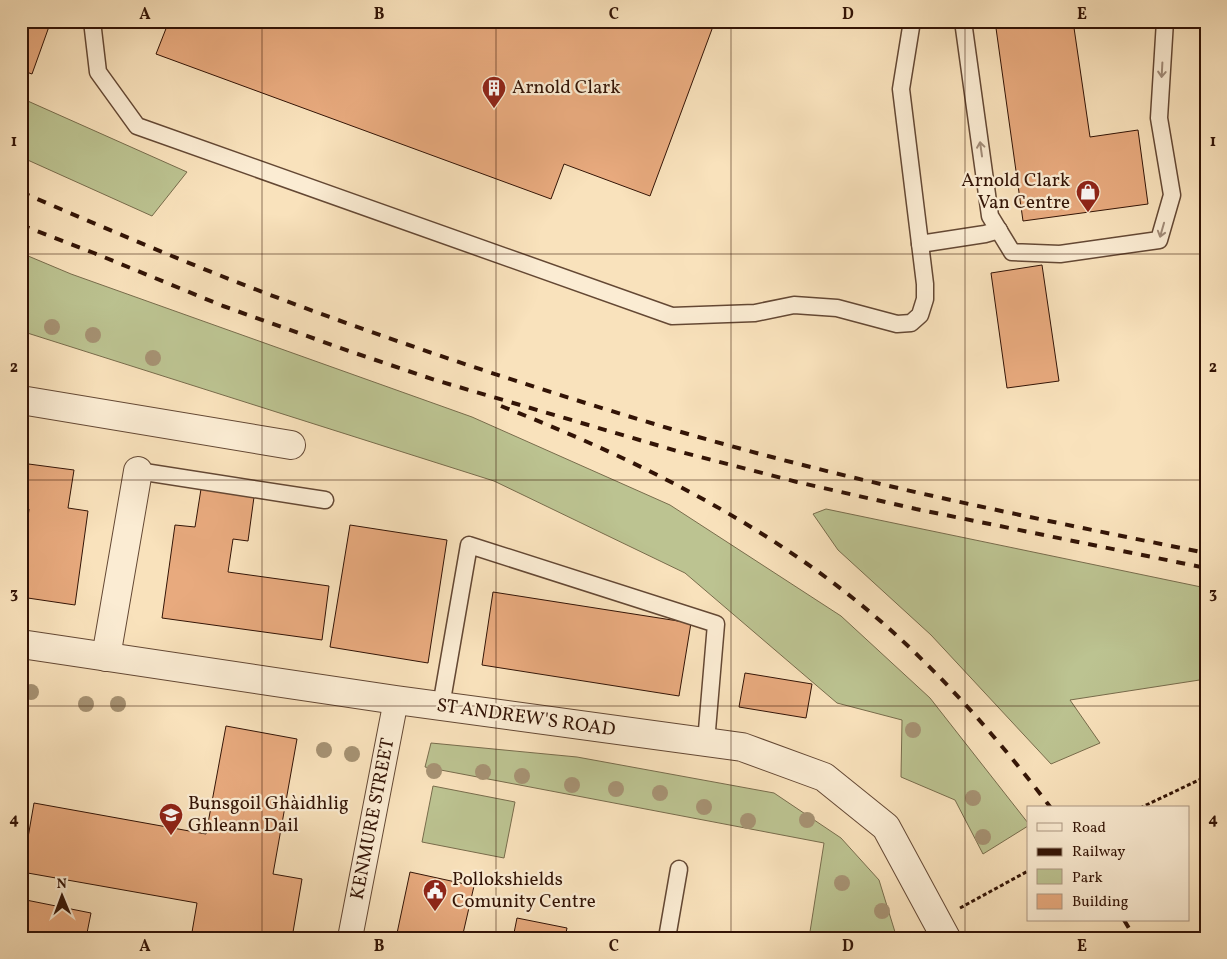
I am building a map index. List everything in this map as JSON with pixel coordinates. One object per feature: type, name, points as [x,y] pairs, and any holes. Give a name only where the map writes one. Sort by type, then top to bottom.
[{"type":"street","points":[[21,400],[291,445]]},
{"type":"street","points":[[106,657],[138,471]]},
{"type":"street","name":"ST ANDREW'S ROAD","points":[[21,644],[396,700],[742,747],[824,778],[886,828],[942,929]]},
{"type":"street","name":"KENMURE STREET","points":[[350,938],[396,700]]},
{"type":"lane","points":[[92,21],[98,72],[137,126],[672,316],[755,312],[794,305],[837,308],[896,324],[911,322],[920,315],[925,299],[925,284],[901,89],[912,21]]},
{"type":"lane","points":[[964,21],[990,216],[1012,252],[1060,254],[1159,240],[1172,195],[1159,118],[1165,21]]},
{"type":"lane","points":[[920,244],[999,230]]},
{"type":"lane","points":[[138,471],[325,500]]},
{"type":"lane","points":[[441,706],[469,545],[716,624],[706,742]]},
{"type":"lane","points":[[667,938],[679,869]]},
{"type":"path","points":[[1144,806],[1201,779]]},
{"type":"path","points":[[942,929],[1027,872]]},
{"type":"green space","points":[[21,98],[187,172],[152,216],[21,157]]},
{"type":"green space","points":[[21,253],[71,274],[472,417],[670,505],[841,616],[930,698],[1027,822],[1027,827],[983,854],[955,800],[901,777],[902,720],[837,703],[685,573],[494,481],[21,331]]},
{"type":"green space","points":[[826,509],[1206,588],[1206,679],[1070,700],[1100,743],[1051,764],[931,635],[838,550],[813,514]]},
{"type":"green space","points":[[431,743],[577,757],[774,793],[841,838],[879,880],[895,932],[894,938],[809,938],[824,843],[425,767]]},
{"type":"green space","points":[[433,786],[515,802],[504,858],[422,842]]},
{"type":"building","points":[[21,21],[51,21],[32,74],[21,70]]},
{"type":"building","name":"Arnold Clark","points":[[169,21],[715,21],[650,196],[564,164],[551,199],[156,54]]},
{"type":"building","points":[[995,21],[1073,21],[1090,137],[1138,130],[1148,204],[1023,221]]},
{"type":"building","points":[[1042,265],[1059,381],[1007,388],[991,273]]},
{"type":"building","points":[[21,463],[74,470],[68,508],[88,511],[75,605],[21,597],[21,542],[25,542],[29,509],[21,508]]},
{"type":"building","points":[[201,489],[254,497],[248,541],[233,539],[228,572],[329,586],[322,640],[162,618],[175,525],[195,527]]},
{"type":"building","points":[[350,525],[447,540],[428,663],[330,647]]},
{"type":"building","points":[[493,592],[691,623],[679,696],[482,665]]},
{"type":"building","points":[[745,673],[812,684],[806,718],[739,707]]},
{"type":"building","points":[[226,726],[297,739],[273,874],[302,879],[292,938],[191,938],[197,903],[22,872],[34,803],[206,834]]},
{"type":"building","name":"Pollokshields Comunity Centre","points":[[410,872],[474,886],[462,938],[396,938]]},
{"type":"building","points":[[21,899],[91,913],[86,938],[21,938]]},
{"type":"building","points":[[517,918],[567,928],[565,938],[513,938]]},
{"type":"railway","points":[[21,192],[183,260],[329,317],[426,351],[671,429],[870,482],[1004,512],[1206,553]]},
{"type":"railway","points":[[21,225],[223,306],[349,351],[435,380],[677,451],[797,482],[916,509],[1206,568]]},
{"type":"railway","points":[[501,406],[594,445],[685,489],[772,540],[814,569],[854,599],[934,671],[1007,752],[1049,806]]},
{"type":"railway","points":[[1125,922],[1135,938]]},
{"type":"place","name":"Arnold Clark","points":[[494,109]]},
{"type":"place","name":"Arnold Clark Van Centre","points":[[1088,213]]},
{"type":"place","name":"Bunsgoil Ghàidhlig Ghleann Dail","points":[[171,836]]},
{"type":"place","name":"Pollokshields Comunity Centre","points":[[435,912]]}]
